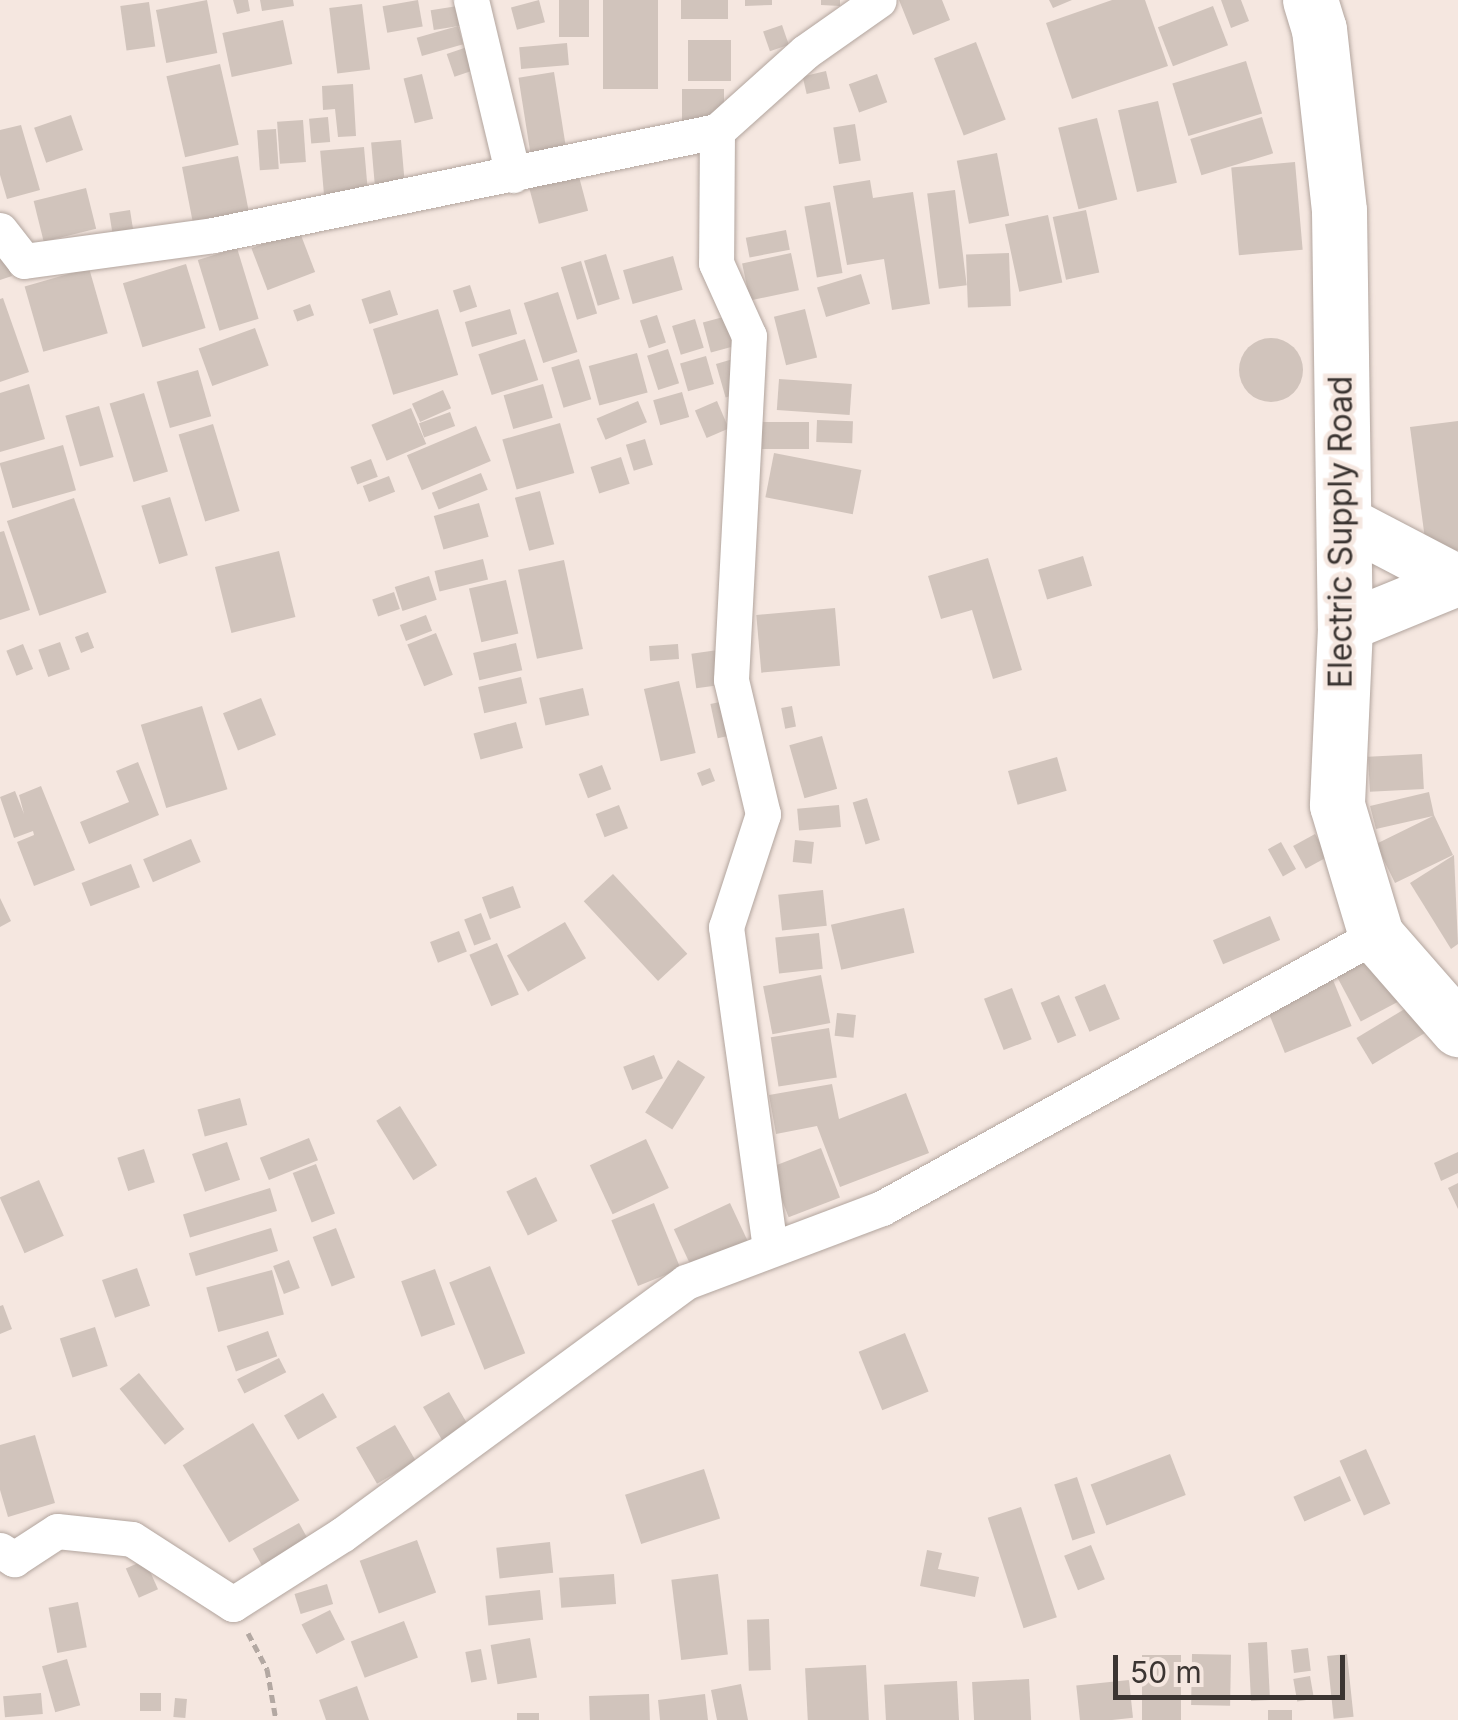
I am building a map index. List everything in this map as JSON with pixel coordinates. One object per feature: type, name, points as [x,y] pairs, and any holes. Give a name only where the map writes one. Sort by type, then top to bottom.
[{"type":"main road","name":"Electric Supply Road","points":[[1310,0],[1319,29],[1339,211],[1344,627],[1337,805],[1376,935],[1458,1028]]},
{"type":"main road","points":[[1343,520],[1458,580]]},
{"type":"main road","points":[[1344,627],[1458,580]]},
{"type":"street","points":[[471,0],[513,175]]},
{"type":"street","points":[[0,230],[24,261],[213,235],[717,131],[805,52],[879,0]]},
{"type":"street","points":[[717,131],[716,263],[749,336],[731,680],[763,814],[726,927],[770,1247]]},
{"type":"street","points":[[0,1550],[14,1559],[57,1531],[132,1540],[233,1604],[343,1534],[686,1282],[770,1247],[882,1208],[1376,935]]},
{"type":"path","points":[[233,1604],[267,1669],[276,1720]]},
{"type":"building","points":[[207,0],[217,53],[166,63],[156,10]]},
{"type":"building","points":[[233,0],[248,0],[250,11],[237,14]]},
{"type":"building","points":[[260,0],[293,0],[294,6],[262,11]]},
{"type":"building","points":[[418,0],[423,27],[387,33],[383,6]]},
{"type":"building","points":[[539,0],[545,22],[517,30],[511,8]]},
{"type":"building","points":[[559,0],[589,0],[589,37],[559,37]]},
{"type":"building","points":[[603,0],[658,0],[658,89],[603,89]]},
{"type":"building","points":[[681,0],[728,0],[728,19],[681,19]]},
{"type":"building","points":[[745,0],[772,0],[772,5],[745,6]]},
{"type":"building","points":[[821,0],[840,0],[840,6],[821,5]]},
{"type":"building","points":[[899,0],[942,0],[950,20],[913,35]]},
{"type":"building","points":[[1049,0],[1072,0],[1053,8]]},
{"type":"building","points":[[1112,0],[1145,0],[1168,66],[1072,99],[1046,23]]},
{"type":"building","points":[[1221,0],[1241,0],[1249,21],[1231,28]]},
{"type":"building","points":[[149,2],[155,47],[127,51],[120,6]]},
{"type":"building","points":[[483,2],[486,22],[434,30],[431,10]]},
{"type":"building","points":[[362,4],[370,70],[337,74],[329,8]]},
{"type":"building","points":[[1213,6],[1228,45],[1173,66],[1158,27]]},
{"type":"building","points":[[283,20],[292,64],[232,77],[222,33]]},
{"type":"building","points":[[782,25],[789,45],[770,51],[763,32]]},
{"type":"building","points":[[458,26],[463,44],[422,56],[417,38]]},
{"type":"building","points":[[688,40],[731,40],[731,81],[688,81]]},
{"type":"building","points":[[976,42],[1006,119],[964,136],[934,58]]},
{"type":"building","points":[[567,43],[569,65],[521,69],[519,47]]},
{"type":"building","points":[[476,44],[484,67],[455,77],[447,54]]},
{"type":"building","points":[[1246,61],[1262,114],[1188,136],[1172,84]]},
{"type":"building","points":[[220,64],[239,145],[185,157],[166,76]]},
{"type":"building","points":[[826,71],[830,89],[807,94],[803,76]]},
{"type":"building","points":[[554,72],[566,148],[530,154],[518,78]]},
{"type":"building","points":[[422,74],[433,119],[415,123],[404,79]]},
{"type":"building","points":[[877,74],[887,102],[859,112],[849,84]]},
{"type":"building","points":[[353,84],[356,136],[338,137],[335,109],[323,110],[322,86]]},
{"type":"building","points":[[682,89],[724,89],[724,130],[682,130]]},
{"type":"building","points":[[1158,101],[1177,183],[1137,192],[1118,110]]},
{"type":"building","points":[[71,115],[83,150],[46,163],[34,128]]},
{"type":"building","points":[[328,117],[330,142],[311,144],[309,119]]},
{"type":"building","points":[[1262,117],[1273,153],[1201,175],[1190,139]]},
{"type":"building","points":[[1097,118],[1117,200],[1079,209],[1058,128]]},
{"type":"building","points":[[303,120],[306,162],[280,164],[277,122]]},
{"type":"building","points":[[855,124],[861,161],[839,164],[833,127]]},
{"type":"building","points":[[21,125],[40,190],[7,199],[0,175],[0,130]]},
{"type":"building","points":[[276,129],[279,169],[260,170],[257,130]]},
{"type":"building","points":[[401,140],[405,190],[375,192],[371,143]]},
{"type":"building","points":[[364,147],[368,196],[324,200],[320,151]]},
{"type":"building","points":[[997,153],[1009,216],[969,224],[957,161]]},
{"type":"building","points":[[238,156],[250,219],[194,230],[182,167]]},
{"type":"building","points":[[1295,162],[1303,250],[1239,255],[1231,168]]},
{"type":"building","points":[[578,173],[588,211],[539,224],[529,186]]},
{"type":"building","points":[[870,180],[873,198],[913,192],[930,304],[892,310],[884,259],[847,265],[833,186]]},
{"type":"building","points":[[86,188],[96,229],[44,242],[34,201]]},
{"type":"building","points":[[955,190],[967,285],[939,289],[927,193]]},
{"type":"building","points":[[830,202],[843,273],[817,277],[804,207]]},
{"type":"building","points":[[130,210],[136,246],[115,249],[109,213]]},
{"type":"building","points":[[1086,210],[1099,273],[1066,280],[1053,217]]},
{"type":"building","points":[[1048,215],[1062,282],[1019,292],[1005,224]]},
{"type":"building","points":[[299,230],[315,272],[268,290],[251,248]]},
{"type":"building","points":[[786,230],[790,250],[750,257],[746,238]]},
{"type":"building","points":[[0,246],[12,276],[0,280]]},
{"type":"building","points":[[237,248],[259,319],[219,331],[198,260]]},
{"type":"building","points":[[791,253],[799,290],[750,301],[742,263]]},
{"type":"building","points":[[1009,253],[1011,306],[968,307],[966,255]]},
{"type":"building","points":[[606,254],[620,299],[598,306],[584,261]]},
{"type":"building","points":[[673,256],[683,290],[633,304],[623,270]]},
{"type":"building","points":[[581,261],[597,314],[577,320],[561,267]]},
{"type":"building","points":[[186,264],[206,328],[142,347],[123,283]]},
{"type":"building","points":[[89,268],[108,333],[43,352],[25,286]]},
{"type":"building","points":[[861,274],[870,304],[826,317],[817,287]]},
{"type":"building","points":[[470,285],[477,307],[460,312],[453,291]]},
{"type":"building","points":[[390,290],[398,315],[370,324],[361,299]]},
{"type":"building","points":[[558,292],[577,352],[543,363],[524,303]]},
{"type":"building","points":[[3,298],[29,372],[0,382],[0,299]]},
{"type":"building","points":[[310,304],[314,315],[297,321],[293,310]]},
{"type":"building","points":[[438,309],[458,375],[393,395],[373,329]]},
{"type":"building","points":[[510,309],[517,334],[472,347],[465,322]]},
{"type":"building","points":[[805,309],[817,358],[786,365],[774,317]]},
{"type":"building","points":[[657,315],[666,343],[649,348],[640,321]]},
{"type":"building","points":[[727,316],[735,346],[711,352],[703,322]]},
{"type":"building","points":[[695,319],[704,348],[681,355],[672,326]]},
{"type":"building","points":[[255,328],[269,366],[212,386],[199,349]]},
{"type":"building","points":[[1271,338],[1294,347],[1303,370],[1294,393],[1271,402],[1248,393],[1239,370],[1248,347]]},
{"type":"building","points":[[525,339],[538,380],[492,395],[478,354]]},
{"type":"building","points":[[668,349],[679,383],[658,390],[647,356]]},
{"type":"building","points":[[637,353],[648,393],[599,406],[589,366]]},
{"type":"building","points":[[706,356],[714,384],[688,391],[680,363]]},
{"type":"building","points":[[740,357],[750,391],[726,398],[716,364]]},
{"type":"building","points":[[579,359],[591,399],[564,408],[551,367]]},
{"type":"building","points":[[198,370],[211,416],[170,428],[157,382]]},
{"type":"building","points":[[779,379],[852,384],[850,415],[777,410]]},
{"type":"building","points":[[29,384],[45,439],[0,452],[0,393]]},
{"type":"building","points":[[543,384],[553,418],[513,429],[504,395]]},
{"type":"building","points":[[443,390],[451,408],[420,422],[412,404]]},
{"type":"building","points":[[682,392],[689,417],[660,425],[653,400]]},
{"type":"building","points":[[144,393],[168,471],[134,482],[110,404]]},
{"type":"building","points":[[638,401],[647,422],[606,440],[597,419]]},
{"type":"building","points":[[717,401],[729,429],[707,438],[695,410]]},
{"type":"building","points":[[99,406],[114,457],[80,467],[65,416]]},
{"type":"building","points":[[411,408],[426,444],[387,461],[371,425]]},
{"type":"building","points":[[450,412],[455,426],[424,437],[419,423]]},
{"type":"building","points":[[817,420],[853,421],[852,443],[816,442]]},
{"type":"building","points":[[1458,421],[1458,550],[1427,554],[1410,427]]},
{"type":"building","points":[[762,422],[809,422],[809,449],[762,449]]},
{"type":"building","points":[[560,423],[574,473],[517,490],[502,440]]},
{"type":"building","points":[[213,424],[240,511],[205,522],[179,435]]},
{"type":"building","points":[[476,426],[491,461],[422,490],[407,455]]},
{"type":"building","points":[[645,439],[653,465],[634,471],[626,445]]},
{"type":"building","points":[[63,445],[76,490],[13,508],[0,463]]},
{"type":"building","points":[[774,453],[861,470],[853,514],[765,497]]},
{"type":"building","points":[[621,457],[630,484],[599,494],[591,467]]},
{"type":"building","points":[[371,459],[378,477],[357,485],[350,467]]},
{"type":"building","points":[[481,473],[488,490],[439,510],[432,493]]},
{"type":"building","points":[[389,476],[395,492],[369,502],[363,486]]},
{"type":"building","points":[[540,491],[554,544],[529,551],[515,498]]},
{"type":"building","points":[[170,497],[188,555],[159,564],[141,506]]},
{"type":"building","points":[[74,498],[107,593],[39,616],[7,521]]},
{"type":"building","points":[[479,503],[489,537],[443,550],[434,516]]},
{"type":"building","points":[[4,531],[30,610],[0,620],[0,532]]},
{"type":"building","points":[[279,551],[295,617],[231,633],[215,567]]},
{"type":"building","points":[[1083,556],[1092,586],[1047,599],[1038,570]]},
{"type":"building","points":[[988,558],[1022,670],[993,679],[972,610],[941,619],[928,576]]},
{"type":"building","points":[[483,559],[488,579],[440,591],[434,571]]},
{"type":"building","points":[[564,560],[583,649],[537,659],[518,570]]},
{"type":"building","points":[[429,576],[437,600],[402,611],[395,587]]},
{"type":"building","points":[[506,580],[518,634],[481,642],[469,589]]},
{"type":"building","points":[[394,592],[400,609],[378,617],[372,599]]},
{"type":"building","points":[[835,608],[840,666],[761,673],[756,615]]},
{"type":"building","points":[[426,615],[432,631],[406,641],[400,625]]},
{"type":"building","points":[[88,632],[94,648],[81,653],[75,637]]},
{"type":"building","points":[[436,633],[453,675],[424,686],[407,645]]},
{"type":"building","points":[[60,642],[70,669],[48,677],[38,650]]},
{"type":"building","points":[[516,643],[522,670],[479,680],[473,653]]},
{"type":"building","points":[[23,644],[33,669],[16,676],[6,651]]},
{"type":"building","points":[[678,644],[679,659],[650,661],[649,646]]},
{"type":"building","points":[[732,648],[737,683],[696,688],[691,654]]},
{"type":"building","points":[[521,677],[527,703],[484,713],[478,687]]},
{"type":"building","points":[[679,681],[696,753],[661,761],[644,689]]},
{"type":"building","points":[[583,688],[589,715],[545,725],[539,698]]},
{"type":"building","points":[[261,698],[276,735],[238,750],[223,713]]},
{"type":"building","points":[[729,700],[736,734],[718,738],[710,704]]},
{"type":"building","points":[[202,706],[227,789],[166,808],[141,725]]},
{"type":"building","points":[[792,706],[796,727],[785,729],[781,708]]},
{"type":"building","points":[[516,722],[523,748],[480,759],[473,733]]},
{"type":"building","points":[[822,736],[837,789],[804,798],[789,745]]},
{"type":"building","points":[[1422,754],[1424,789],[1370,792],[1368,757]]},
{"type":"building","points":[[1057,757],[1067,791],[1018,805],[1008,771]]},
{"type":"building","points":[[138,762],[159,815],[89,844],[80,822],[129,802],[116,771]]},
{"type":"building","points":[[602,765],[611,789],[588,798],[579,774]]},
{"type":"building","points":[[710,768],[715,781],[702,786],[697,773]]},
{"type":"building","points":[[41,786],[75,870],[34,886],[17,842],[34,835],[33,831],[14,838],[0,797],[15,791],[24,814],[19,795]]},
{"type":"building","points":[[1429,792],[1434,815],[1453,855],[1395,883],[1376,844],[1433,816],[1376,829],[1370,806]]},
{"type":"building","points":[[867,798],[880,840],[866,844],[853,802]]},
{"type":"building","points":[[619,805],[628,828],[605,837],[596,814]]},
{"type":"building","points":[[839,805],[841,827],[799,831],[797,809]]},
{"type":"building","points":[[1315,834],[1328,857],[1306,869],[1293,846]]},
{"type":"building","points":[[191,839],[201,862],[153,882],[143,859]]},
{"type":"building","points":[[795,840],[814,842],[812,864],[793,862]]},
{"type":"building","points":[[1281,842],[1296,869],[1283,876],[1268,849]]},
{"type":"building","points":[[1454,855],[1458,944],[1451,949],[1410,883]]},
{"type":"building","points":[[131,864],[140,887],[90,906],[82,883]]},
{"type":"building","points":[[613,874],[687,954],[658,981],[584,901]]},
{"type":"building","points":[[513,886],[521,908],[490,919],[482,897]]},
{"type":"building","points":[[823,890],[827,926],[782,931],[778,895]]},
{"type":"building","points":[[0,898],[11,921],[0,927]]},
{"type":"building","points":[[904,908],[914,953],[841,970],[831,925]]},
{"type":"building","points":[[481,913],[491,939],[474,946],[464,919]]},
{"type":"building","points":[[1270,916],[1280,940],[1223,964],[1213,940]]},
{"type":"building","points":[[565,922],[586,958],[528,992],[507,956]]},
{"type":"building","points":[[459,931],[467,952],[438,963],[430,942]]},
{"type":"building","points":[[819,933],[823,969],[779,973],[775,938]]},
{"type":"building","points":[[1377,937],[1408,996],[1361,1022],[1329,962]]},
{"type":"building","points":[[497,943],[519,995],[491,1006],[469,955]]},
{"type":"building","points":[[821,975],[830,1023],[772,1034],[763,986]]},
{"type":"building","points":[[1331,975],[1352,1026],[1285,1053],[1264,1002]]},
{"type":"building","points":[[1105,984],[1120,1019],[1089,1032],[1075,997]]},
{"type":"building","points":[[1012,988],[1032,1039],[1004,1050],[984,999]]},
{"type":"building","points":[[1059,995],[1076,1036],[1058,1043],[1041,1003]]},
{"type":"building","points":[[1413,1004],[1429,1031],[1372,1065],[1356,1038]]},
{"type":"building","points":[[837,1013],[856,1015],[853,1038],[835,1036]]},
{"type":"building","points":[[829,1028],[837,1077],[779,1087],[771,1037]]},
{"type":"building","points":[[654,1055],[663,1078],[632,1090],[623,1067]]},
{"type":"building","points":[[678,1060],[705,1077],[672,1130],[645,1113]]},
{"type":"building","points":[[832,1084],[839,1119],[906,1093],[929,1153],[840,1187],[817,1126],[776,1134],[769,1095]]},
{"type":"building","points":[[240,1098],[247,1125],[205,1136],[197,1109]]},
{"type":"building","points":[[400,1106],[437,1165],[413,1180],[376,1121]]},
{"type":"building","points":[[309,1138],[318,1160],[269,1180],[260,1158]]},
{"type":"building","points":[[646,1139],[669,1188],[613,1214],[590,1165]]},
{"type":"building","points":[[227,1142],[240,1180],[205,1192],[192,1154]]},
{"type":"building","points":[[821,1148],[840,1197],[789,1217],[770,1168]]},
{"type":"building","points":[[144,1149],[155,1182],[128,1191],[117,1158]]},
{"type":"building","points":[[1458,1152],[1458,1173],[1441,1181],[1434,1163]]},
{"type":"building","points":[[316,1164],[335,1213],[312,1222],[293,1173]]},
{"type":"building","points":[[536,1177],[557,1221],[528,1236],[506,1191]]},
{"type":"building","points":[[39,1180],[64,1236],[25,1253],[0,1197]]},
{"type":"building","points":[[1458,1183],[1458,1209],[1448,1188]]},
{"type":"building","points":[[270,1188],[277,1211],[190,1238],[183,1215]]},
{"type":"building","points":[[654,1203],[681,1269],[638,1286],[611,1220]]},
{"type":"building","points":[[730,1203],[753,1252],[697,1278],[674,1229]]},
{"type":"building","points":[[271,1228],[278,1251],[196,1276],[189,1253]]},
{"type":"building","points":[[336,1228],[355,1277],[332,1286],[313,1237]]},
{"type":"building","points":[[289,1260],[300,1288],[284,1294],[273,1266]]},
{"type":"building","points":[[490,1266],[525,1353],[484,1370],[449,1282]]},
{"type":"building","points":[[137,1268],[150,1306],[115,1318],[102,1280]]},
{"type":"building","points":[[435,1269],[455,1324],[421,1337],[401,1281]]},
{"type":"building","points":[[272,1270],[284,1314],[218,1332],[206,1288]]},
{"type":"building","points":[[3,1305],[12,1329],[0,1334],[0,1306]]},
{"type":"building","points":[[95,1327],[108,1366],[72,1377],[60,1338]]},
{"type":"building","points":[[268,1331],[277,1356],[236,1371],[227,1346]]},
{"type":"building","points":[[905,1333],[929,1391],[882,1410],[859,1352]]},
{"type":"building","points":[[279,1358],[286,1372],[244,1394],[237,1379]]},
{"type":"building","points":[[139,1373],[184,1429],[165,1445],[120,1389]]},
{"type":"building","points":[[449,1392],[469,1427],[443,1442],[423,1407]]},
{"type":"building","points":[[323,1393],[337,1417],[298,1440],[284,1416]]},
{"type":"building","points":[[253,1423],[299,1500],[229,1542],[183,1465]]},
{"type":"building","points":[[395,1425],[416,1461],[377,1484],[356,1448]]},
{"type":"building","points":[[35,1435],[55,1503],[8,1517],[0,1490],[0,1445]]},
{"type":"building","points":[[1366,1449],[1390,1504],[1364,1516],[1340,1461]]},
{"type":"building","points":[[1170,1454],[1186,1495],[1106,1526],[1091,1484]]},
{"type":"building","points":[[704,1469],[720,1518],[641,1544],[625,1495]]},
{"type":"building","points":[[1340,1476],[1351,1501],[1304,1521],[1293,1497]]},
{"type":"building","points":[[1077,1477],[1095,1533],[1072,1541],[1054,1484]]},
{"type":"building","points":[[1021,1507],[1057,1617],[1024,1628],[988,1518]]},
{"type":"building","points":[[299,1523],[309,1541],[263,1567],[253,1549]]},
{"type":"building","points":[[417,1540],[436,1593],[379,1613],[360,1561]]},
{"type":"building","points":[[550,1542],[553,1573],[500,1578],[496,1548]]},
{"type":"building","points":[[1091,1545],[1105,1579],[1078,1590],[1064,1556]]},
{"type":"building","points":[[927,1550],[942,1553],[938,1569],[979,1577],[975,1597],[920,1586]]},
{"type":"building","points":[[145,1560],[158,1589],[139,1598],[126,1569]]},
{"type":"building","points":[[614,1574],[616,1604],[561,1608],[559,1578]]},
{"type":"building","points":[[718,1574],[728,1654],[681,1660],[671,1580]]},
{"type":"building","points":[[327,1584],[333,1604],[301,1614],[294,1594]]},
{"type":"building","points":[[540,1590],[543,1620],[488,1626],[485,1596]]},
{"type":"building","points":[[78,1602],[87,1647],[57,1653],[49,1608]]},
{"type":"building","points":[[330,1610],[345,1639],[316,1654],[301,1625]]},
{"type":"building","points":[[769,1619],[771,1670],[749,1671],[747,1620]]},
{"type":"building","points":[[404,1621],[418,1657],[365,1678],[351,1641]]},
{"type":"building","points":[[530,1638],[537,1677],[498,1684],[491,1645]]},
{"type":"building","points":[[1267,1642],[1270,1700],[1251,1701],[1248,1643]]},
{"type":"building","points":[[1308,1648],[1311,1671],[1294,1673],[1291,1650]]},
{"type":"building","points":[[481,1649],[487,1679],[471,1682],[465,1652]]},
{"type":"building","points":[[1192,1654],[1231,1655],[1230,1706],[1191,1705]]},
{"type":"building","points":[[1347,1654],[1354,1717],[1334,1719],[1327,1656]]},
{"type":"building","points":[[1142,1655],[1181,1655],[1181,1720],[1142,1720]]},
{"type":"building","points":[[67,1659],[80,1705],[55,1712],[42,1666]]},
{"type":"building","points":[[866,1665],[869,1720],[808,1720],[805,1668]]},
{"type":"building","points":[[1310,1676],[1314,1699],[1297,1702],[1293,1679]]},
{"type":"building","points":[[1029,1679],[1031,1720],[974,1720],[972,1682]]},
{"type":"building","points":[[1129,1680],[1133,1718],[1080,1720],[1076,1686]]},
{"type":"building","points":[[957,1681],[959,1720],[886,1720],[884,1685]]},
{"type":"building","points":[[741,1684],[748,1720],[717,1720],[711,1690]]},
{"type":"building","points":[[357,1686],[369,1720],[326,1720],[319,1700]]},
{"type":"building","points":[[41,1693],[43,1714],[5,1717],[3,1696]]},
{"type":"building","points":[[140,1693],[161,1693],[161,1711],[140,1711]]},
{"type":"building","points":[[649,1694],[650,1720],[590,1720],[589,1696]]},
{"type":"building","points":[[705,1694],[708,1720],[660,1720],[658,1700]]},
{"type":"building","points":[[175,1698],[187,1699],[185,1718],[173,1717]]},
{"type":"building","points":[[1268,1710],[1292,1710],[1292,1720],[1268,1720]]},
{"type":"building","points":[[517,1713],[539,1713],[539,1720],[517,1720]]}]
